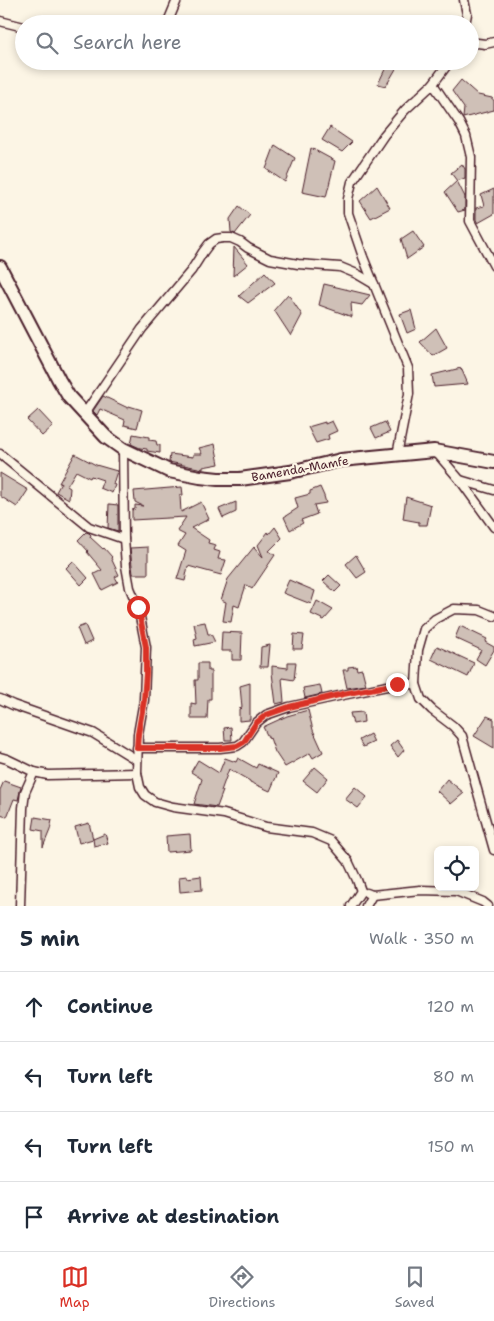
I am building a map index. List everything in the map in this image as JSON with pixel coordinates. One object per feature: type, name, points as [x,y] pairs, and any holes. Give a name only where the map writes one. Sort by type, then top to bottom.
[{"type":"highway","name":"Bamenda-Mamfe","points":[[0,267],[69,397],[106,437],[123,449],[169,471],[200,477],[240,479],[290,472],[341,460],[434,451],[493,461]]},
{"type":"street","points":[[171,15],[177,0]]},
{"type":"street","points":[[464,0],[467,15]]},
{"type":"street","points":[[0,21],[15,25]]},
{"type":"street","points":[[479,43],[494,42]]},
{"type":"street","points":[[397,455],[409,394],[408,368],[363,257],[348,213],[348,198],[352,182],[384,135],[405,110],[433,84],[443,70]]},
{"type":"street","points":[[433,84],[459,122],[466,136],[470,157],[470,221],[494,266]]},
{"type":"street","points":[[84,413],[142,329],[191,270],[202,252],[216,239],[231,238],[270,259],[298,264],[340,267],[374,284]]},
{"type":"street","points":[[123,449],[126,566],[130,588],[138,607],[146,647],[144,700],[137,748],[137,773],[140,787],[146,796],[155,802],[173,807],[224,814],[266,827],[312,833],[331,841],[348,861],[361,891]]},
{"type":"street","points":[[434,451],[460,480],[494,527]]},
{"type":"street","points":[[0,454],[89,527],[124,539]]},
{"type":"street","points":[[460,480],[494,490]]},
{"type":"street","points":[[494,616],[479,610],[454,609],[435,619],[424,628],[418,650],[416,684],[421,699],[462,736],[494,850]]},
{"type":"street","points":[[137,748],[220,748],[237,746],[244,742],[256,723],[266,715],[343,694],[397,684],[416,684]]},
{"type":"street","points":[[0,699],[92,733],[137,760]]},
{"type":"street","points":[[0,757],[34,772],[48,775],[137,773]]},
{"type":"street","points":[[20,906],[24,792],[34,772]]},
{"type":"street","points":[[361,891],[372,895],[420,890],[456,891],[477,899],[488,906]]},
{"type":"street","points":[[351,906],[361,891]]},
{"type":"street","points":[[366,906],[372,895]]},
{"type":"building","points":[[385,70],[395,70],[386,86],[378,84]]},
{"type":"building","points":[[461,80],[478,95],[492,98],[494,110],[463,118],[464,108],[452,91]]},
{"type":"building","points":[[330,127],[352,142],[342,152],[322,140]]},
{"type":"building","points":[[275,145],[295,158],[285,182],[266,169]]},
{"type":"building","points":[[311,148],[335,161],[326,197],[302,192]]},
{"type":"building","points":[[462,164],[465,169],[465,178],[457,181],[451,173]]},
{"type":"building","points":[[457,181],[465,197],[465,210],[458,212],[445,192]]},
{"type":"building","points":[[377,186],[390,208],[371,218],[360,201]]},
{"type":"building","points":[[494,189],[494,214],[478,223],[476,220],[476,208],[484,206],[481,195]]},
{"type":"building","points":[[239,206],[250,215],[235,234],[231,232],[230,219]]},
{"type":"building","points":[[413,231],[424,247],[407,259],[401,239]]},
{"type":"building","points":[[234,247],[248,264],[233,276]]},
{"type":"building","points":[[265,272],[275,283],[248,303],[239,296]]},
{"type":"building","points":[[324,284],[370,295],[362,305],[351,303],[352,317],[319,305]]},
{"type":"building","points":[[288,294],[302,315],[291,336],[274,310]]},
{"type":"building","points":[[411,310],[416,329],[407,333],[400,314]]},
{"type":"building","points":[[436,328],[447,348],[433,356],[420,342]]},
{"type":"building","points":[[461,368],[468,384],[434,387],[432,375]]},
{"type":"building","points":[[103,396],[128,408],[129,406],[142,410],[137,428],[124,425],[125,420],[100,409],[97,415],[93,411]]},
{"type":"building","points":[[38,410],[53,426],[42,436],[27,420]]},
{"type":"building","points":[[332,421],[337,431],[328,435],[329,439],[316,443],[308,427]]},
{"type":"building","points":[[385,422],[390,432],[376,438],[371,428]]},
{"type":"building","points":[[133,434],[149,437],[149,440],[156,441],[157,445],[160,445],[160,453],[147,451],[147,449],[131,444]]},
{"type":"building","points":[[215,444],[219,464],[203,467],[203,469],[169,462],[170,454],[193,457],[193,454],[202,454],[199,448]]},
{"type":"building","points":[[75,454],[96,465],[117,471],[112,493],[100,488],[103,480],[91,476],[90,478],[76,471],[67,486],[70,488],[69,499],[56,492]]},
{"type":"building","points":[[0,473],[28,490],[17,507],[0,496]]},
{"type":"building","points":[[182,487],[183,495],[180,495],[181,512],[201,502],[209,519],[191,528],[209,540],[208,543],[216,545],[214,550],[220,552],[218,559],[226,560],[221,575],[188,566],[185,581],[177,579],[186,551],[178,546],[185,535],[177,531],[186,517],[132,520],[132,510],[135,509],[135,505],[143,506],[135,502],[134,491]]},
{"type":"building","points":[[320,487],[326,503],[314,505],[317,514],[301,520],[303,523],[290,530],[284,517],[298,508],[295,498],[310,494],[310,491]]},
{"type":"building","points":[[406,497],[431,505],[427,525],[419,525],[419,522],[403,519]]},
{"type":"building","points":[[236,502],[236,512],[223,518],[219,509]]},
{"type":"building","points":[[109,504],[118,505],[118,531],[108,528]]},
{"type":"building","points":[[275,527],[282,538],[269,551],[275,555],[252,589],[246,585],[239,607],[234,605],[231,622],[223,621],[226,602],[221,600],[228,579],[254,547],[263,557],[258,545],[268,532],[269,534]]},
{"type":"building","points":[[86,532],[112,557],[119,575],[115,577],[118,582],[102,590],[94,574],[102,570],[78,540]]},
{"type":"building","points":[[148,547],[148,574],[133,574],[130,548]]},
{"type":"building","points":[[356,555],[366,572],[357,578],[346,564]]},
{"type":"building","points":[[73,561],[88,578],[81,585],[66,568]]},
{"type":"building","points":[[329,575],[341,586],[335,592],[323,581]]},
{"type":"building","points":[[289,580],[315,591],[311,604],[283,593]]},
{"type":"building","points":[[317,601],[333,610],[324,620],[311,614]]},
{"type":"building","points":[[205,622],[208,634],[211,634],[215,642],[195,646],[194,639],[197,638],[194,624]]},
{"type":"building","points":[[85,625],[92,641],[84,645],[77,628]]},
{"type":"building","points":[[460,626],[487,639],[485,642],[494,647],[485,665],[476,659],[481,650],[455,638]]},
{"type":"building","points":[[222,632],[242,633],[241,660],[232,660],[232,651],[221,651]]},
{"type":"building","points":[[294,634],[304,635],[302,649],[293,649]]},
{"type":"building","points":[[270,645],[268,667],[260,667],[261,647]]},
{"type":"building","points":[[437,646],[474,663],[468,677],[431,659]]},
{"type":"building","points":[[288,662],[296,662],[294,680],[282,678],[284,702],[276,704],[272,666],[288,668]]},
{"type":"building","points":[[198,663],[208,663],[208,671],[211,671],[211,699],[208,699],[207,719],[191,719],[191,703],[196,704],[195,680],[198,680]]},
{"type":"building","points":[[356,666],[357,670],[362,669],[366,685],[347,688],[343,670]]},
{"type":"building","points":[[250,683],[250,720],[239,721],[239,709],[242,708],[240,686]]},
{"type":"building","points":[[320,685],[322,694],[305,698],[303,688]]},
{"type":"building","points":[[308,710],[313,730],[323,752],[313,758],[310,753],[285,767],[275,752],[270,738],[263,727],[287,716]]},
{"type":"building","points":[[363,712],[364,722],[353,724],[350,713]]},
{"type":"building","points":[[487,716],[494,719],[494,748],[474,736]]},
{"type":"building","points":[[231,727],[232,740],[225,740],[224,728]]},
{"type":"building","points":[[370,734],[374,742],[363,747],[359,740]]},
{"type":"building","points":[[397,740],[404,750],[398,757],[390,746]]},
{"type":"building","points":[[225,758],[236,762],[238,758],[256,768],[258,764],[278,773],[270,791],[250,782],[229,769],[217,807],[194,804],[202,779],[191,772],[198,760],[219,773]]},
{"type":"building","points":[[315,767],[328,778],[317,792],[303,781]]},
{"type":"building","points":[[447,779],[464,793],[451,804],[437,791]]},
{"type":"building","points":[[4,781],[21,787],[18,800],[14,799],[7,817],[0,815],[0,790]]},
{"type":"building","points":[[355,787],[367,797],[358,808],[345,799]]},
{"type":"building","points":[[35,817],[52,820],[43,847],[43,831],[33,829]]},
{"type":"building","points":[[89,823],[93,839],[79,843],[75,827]]},
{"type":"building","points":[[105,834],[108,843],[94,846],[93,839]]},
{"type":"building","points":[[190,834],[191,850],[167,852],[166,836]]},
{"type":"building","points":[[187,876],[187,878],[201,876],[202,890],[180,892],[179,877]]},
{"type":"route","points":[[138,607],[146,647],[146,673],[137,748],[220,748],[237,746],[244,742],[256,723],[266,715],[289,707],[343,694],[397,684]]}]
